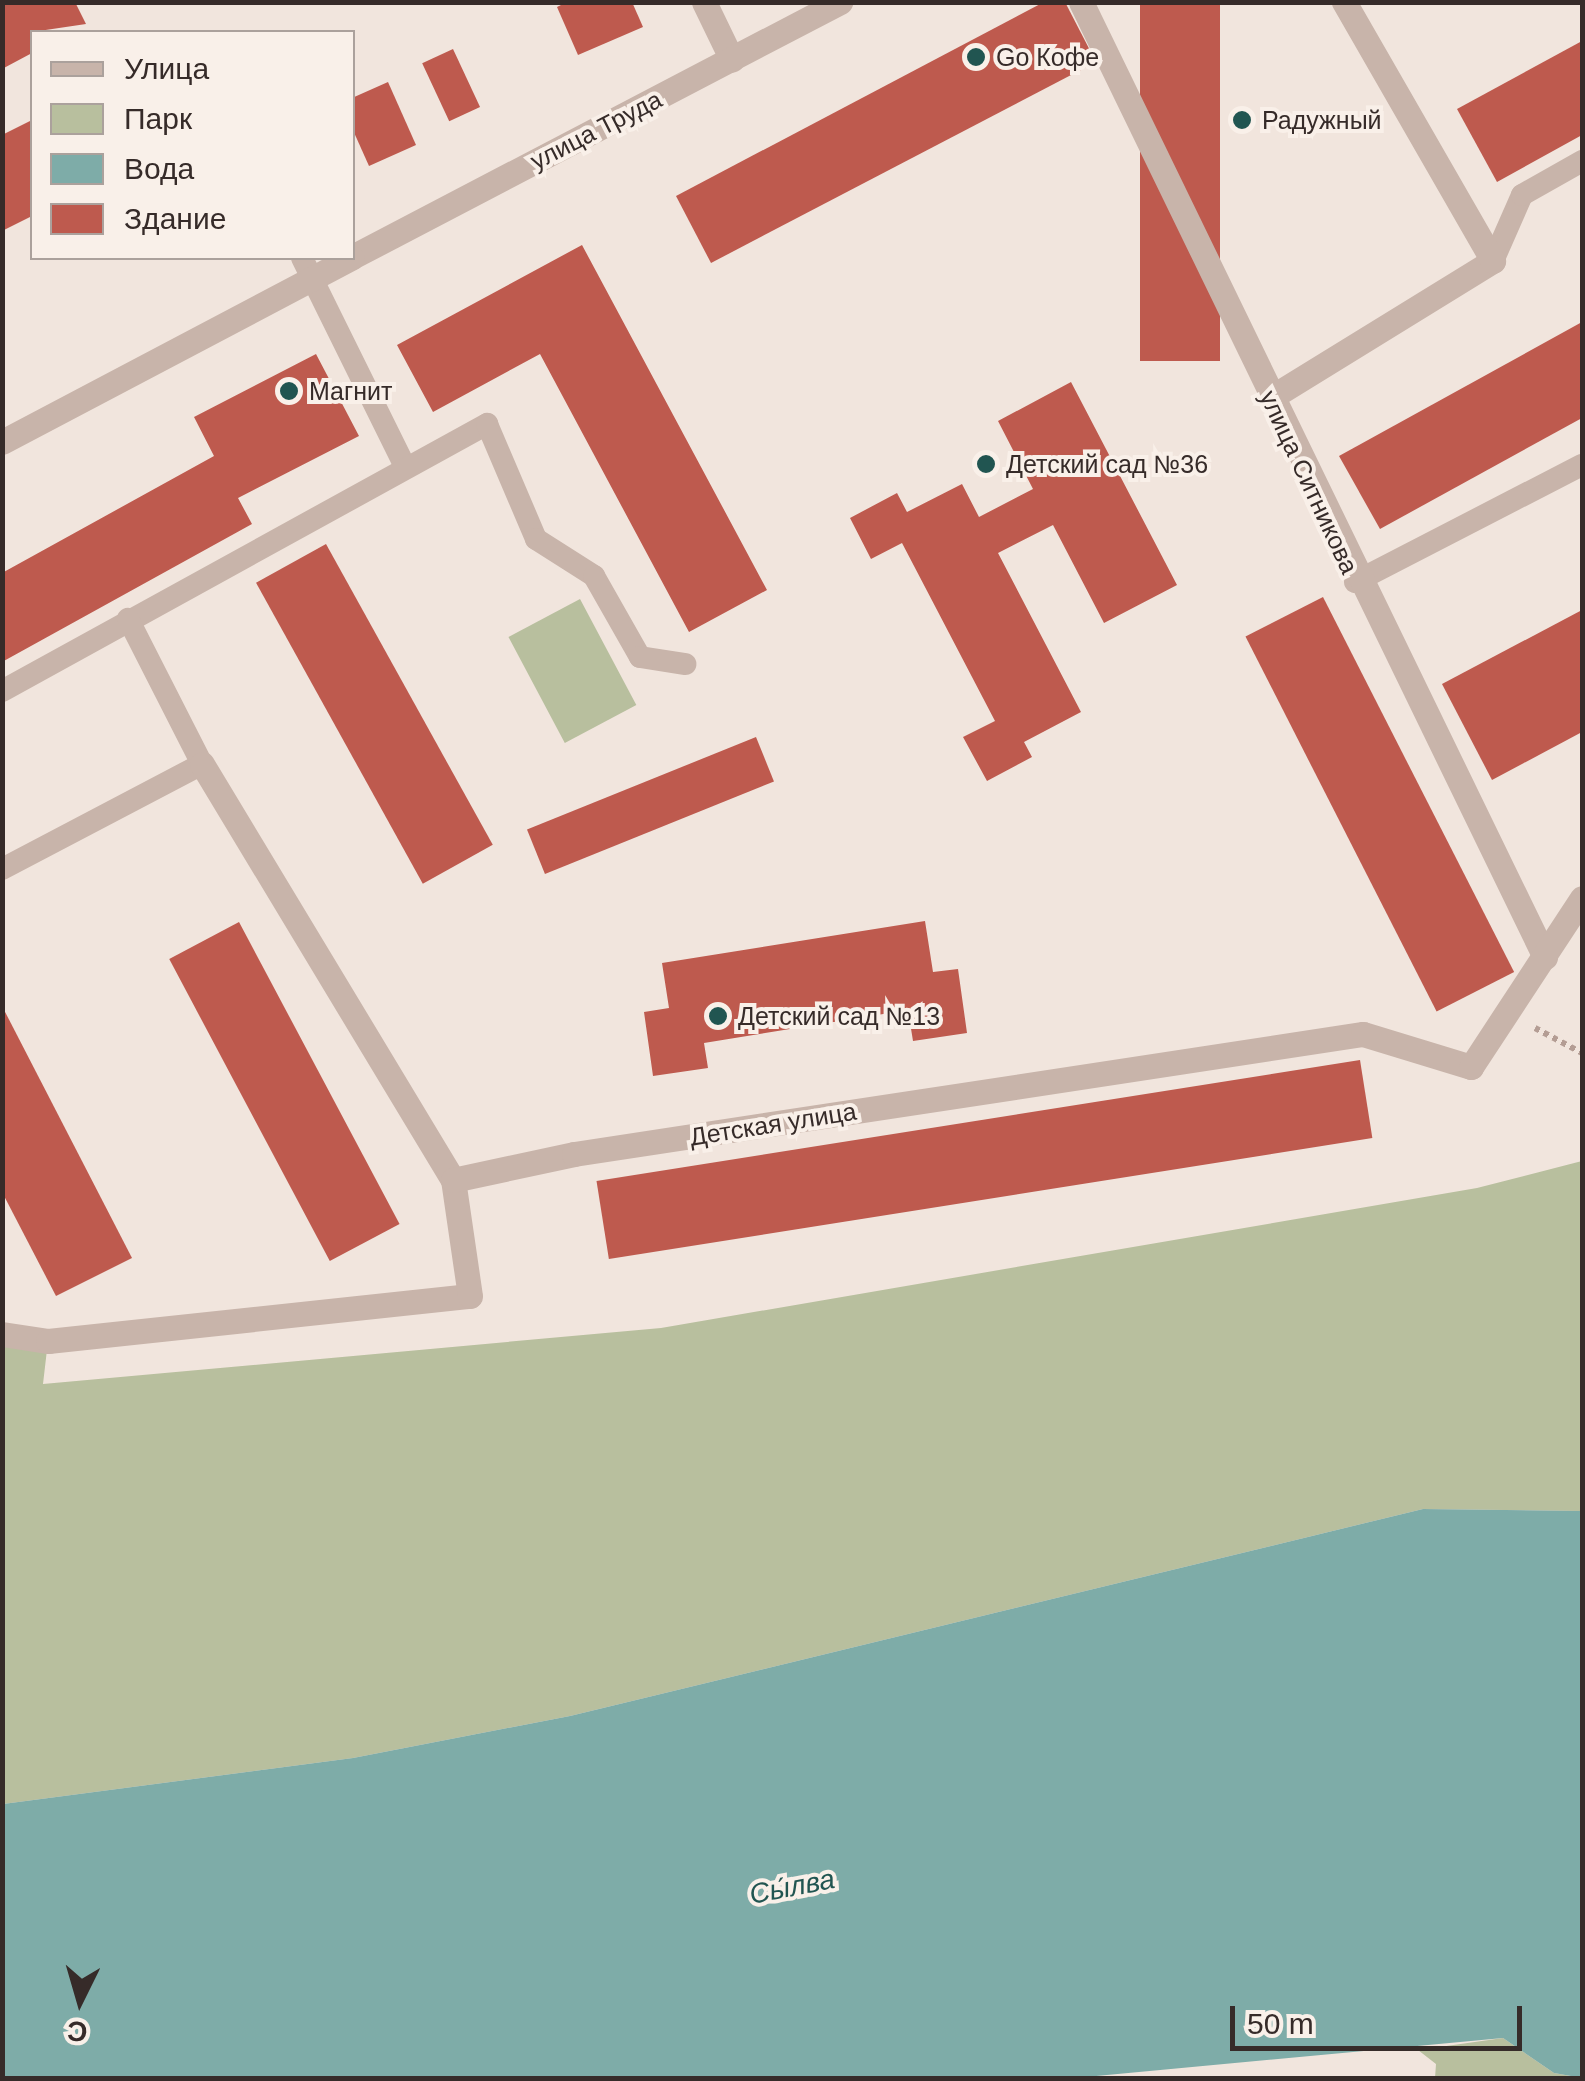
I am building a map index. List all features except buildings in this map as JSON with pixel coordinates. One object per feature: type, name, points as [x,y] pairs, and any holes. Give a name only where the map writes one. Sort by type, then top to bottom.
[{"type":"street","points":[[704,2],[732,60]]},
{"type":"street","name":"улица Труда","points":[[355,255],[840,2]]},
{"type":"street","name":"улица Ситникова","points":[[1081,2],[1356,582],[1546,957]]},
{"type":"street","points":[[1270,398],[1493,261],[1344,2]]},
{"type":"street","name":"улица Труда","points":[[2,442],[308,268],[340,260]]},
{"type":"street","points":[[2,1334],[48,1341],[470,1296],[454,1180],[202,764]]},
{"type":"street","name":"Детская улица","points":[[454,1180],[1362,1034],[1471,1068],[1582,898]]},
{"type":"lane","points":[[1493,261],[1522,195],[1582,161]]},
{"type":"lane","points":[[308,268],[406,468]]},
{"type":"lane","points":[[2,692],[486,424],[536,539],[594,576],[640,657],[685,664]]},
{"type":"lane","points":[[1356,582],[1582,465]]},
{"type":"lane","points":[[2,869],[202,764],[128,619]]},
{"type":"path","points":[[1507,1014],[1582,1053]]},
{"type":"green space","points":[[580,599],[636,705],[565,743],[508,637]]},
{"type":"green space","points":[[1582,1161],[1582,1511],[1423,1509],[570,1716],[353,1758],[3,1804],[2,1343],[48,1341],[43,1384],[661,1328],[1477,1188]]},
{"type":"green space","points":[[1503,2038],[1554,2073],[1582,2078],[1435,2078],[1436,2064],[1418,2050]]},
{"type":"water","name":"Сы́лва","points":[[1423,1509],[1582,1511],[1582,2078],[1554,2073],[1503,2038],[1075,2078],[3,2078],[3,1804],[353,1758],[570,1716]]},
{"type":"place","name":"Go Кофе","points":[[976,57]]},
{"type":"place","name":"Радужный","points":[[1242,120]]},
{"type":"place","name":"Магнит","points":[[289,391]]},
{"type":"place","name":"Детский сад №36","points":[[986,464]]},
{"type":"place","name":"Детский сад №13","points":[[718,1016]]}]
